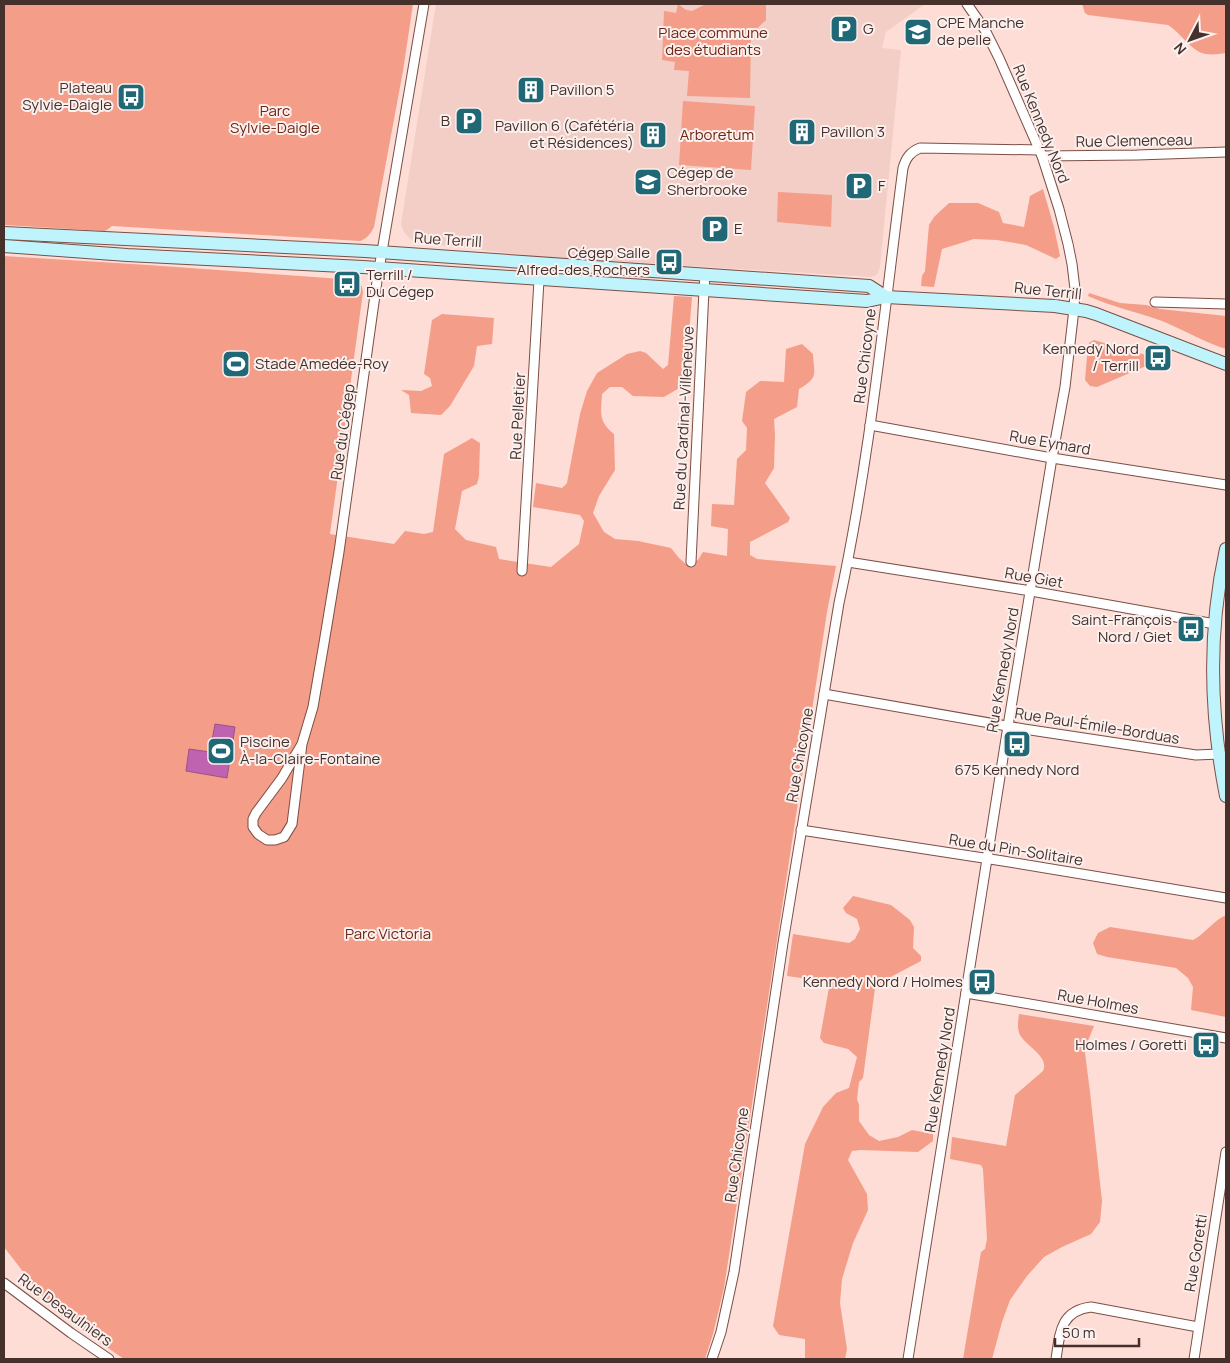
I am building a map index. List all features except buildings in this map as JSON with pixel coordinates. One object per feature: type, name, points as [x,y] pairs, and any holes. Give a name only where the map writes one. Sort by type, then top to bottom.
[{"type":"street","name":"Rue du Cégep","points":[[302,744],[282,778],[253,819],[253,827],[258,834],[267,840],[284,837],[292,824],[302,744],[313,707],[339,552],[382,252],[424,4]]},
{"type":"street","name":"Rue Kennedy Nord","points":[[908,1359],[1008,726],[1052,458],[1066,387],[1074,309],[1073,273],[1068,244],[1041,153],[1000,58],[985,30],[967,4]]},
{"type":"street","name":"Rue Clemenceau","points":[[910,155],[914,150],[920,148],[1138,155],[1226,152]]},
{"type":"street","name":"Rue Chicoyne","points":[[712,1359],[721,1332],[734,1272],[772,1009],[870,425],[903,168],[905,160],[910,155]]},
{"type":"street","name":"Rue Terrill","points":[[4,233],[382,252],[868,286],[886,297]]},
{"type":"street","name":"Rue Terrill","points":[[4,246],[127,255],[540,278],[867,301],[886,297],[1055,306],[1096,314],[1226,364]]},
{"type":"street","name":"Rue Pelletier","points":[[522,571],[540,263]]},
{"type":"street","name":"Rue du Cardinal-Villeneuve","points":[[691,562],[706,275]]},
{"type":"street","points":[[1155,302],[1226,304]]},
{"type":"street","name":"Rue Eymard","points":[[870,425],[1052,458],[1226,485]]},
{"type":"street","points":[[1226,549],[1215,624],[1214,692],[1219,754],[1226,796]]},
{"type":"street","name":"Rue Giet","points":[[848,562],[1031,591],[1215,624]]},
{"type":"street","name":"Rue Paul-Émile-Borduas","points":[[824,694],[1008,726],[1196,755],[1219,754]]},
{"type":"street","name":"Rue du Pin-Solitaire","points":[[801,830],[1226,898]]},
{"type":"street","name":"Rue Holmes","points":[[966,993],[1226,1038]]},
{"type":"street","name":"Rue Goretti","points":[[1194,1359],[1226,1152]]},
{"type":"street","name":"Rue Desaulniers","points":[[4,1283],[109,1359]]},
{"type":"street","points":[[1056,1359],[1059,1338],[1066,1319],[1074,1312],[1083,1308],[1092,1307],[1198,1327]]},
{"type":"shaded area","name":"Cégep de Sherbrooke","points":[[436,4],[925,4],[886,32],[882,48],[901,50],[878,273],[870,277],[533,256],[422,243],[410,239],[404,232],[401,224]]},
{"type":"shaded area","name":"Piscine À-la-Claire-Fontaine","points":[[215,724],[235,727],[227,778],[186,771],[189,749],[210,752]]},
{"type":"green space","name":"Parc Sylvie-Daigle","points":[[4,4],[413,4],[403,71],[372,231],[360,241],[112,226],[104,231],[4,225]]},
{"type":"green space","name":"Place commune des étudiants","points":[[678,4],[686,10],[692,11],[706,4],[766,4],[766,20],[751,34],[750,98],[687,96],[689,71],[674,70],[675,62],[662,60],[664,11],[676,13]]},
{"type":"green space","points":[[1082,4],[1226,4],[1226,53],[1201,53],[1168,25],[1088,15],[1085,13]]},
{"type":"green space","name":"Arboretum","points":[[683,101],[755,106],[751,170],[679,165]]},
{"type":"green space","points":[[1043,189],[1060,256],[1056,259],[1026,245],[997,240],[974,239],[942,249],[934,287],[921,286],[922,276],[925,271],[929,225],[934,217],[949,203],[978,203],[999,212],[1003,223],[1024,227],[1030,196]]},
{"type":"green space","points":[[778,192],[832,195],[831,227],[777,222]]},
{"type":"green space","name":"Parc Victoria","points":[[4,256],[356,280],[361,285],[363,292],[330,534],[394,544],[405,531],[424,534],[433,532],[444,454],[472,438],[480,443],[479,476],[477,484],[462,491],[455,529],[466,540],[496,547],[499,559],[551,567],[579,544],[584,521],[580,515],[533,507],[536,483],[562,488],[567,483],[580,414],[587,391],[597,373],[627,354],[640,351],[646,353],[663,369],[668,365],[674,296],[692,297],[686,371],[681,387],[664,397],[633,396],[622,387],[610,387],[602,394],[601,412],[603,421],[614,434],[615,470],[599,496],[593,513],[604,532],[615,539],[638,541],[671,548],[687,565],[698,560],[703,552],[727,556],[728,529],[711,526],[712,504],[734,505],[737,459],[746,450],[747,428],[742,421],[746,392],[760,381],[784,382],[786,349],[802,344],[813,354],[814,375],[810,381],[799,389],[797,407],[774,419],[774,468],[765,483],[790,518],[788,522],[750,542],[750,555],[757,559],[836,566],[827,612],[724,1288],[705,1359],[124,1359],[62,1316],[48,1304],[4,1247]]},
{"type":"green space","points":[[1089,293],[1120,303],[1226,316],[1226,349],[1162,321],[1097,300],[1088,296]]},
{"type":"green space","points":[[442,314],[494,318],[492,344],[477,346],[474,366],[450,406],[441,415],[411,413],[409,395],[401,390],[421,391],[432,386],[430,378],[424,374],[432,320]]},
{"type":"green space","points":[[1094,340],[1146,355],[1148,361],[1146,366],[1097,387],[1090,386],[1085,380],[1088,345]]},
{"type":"green space","points":[[853,896],[891,905],[910,920],[914,927],[913,948],[921,956],[921,961],[883,981],[875,988],[863,1078],[859,1082],[857,1099],[859,1121],[869,1135],[879,1141],[898,1137],[912,1130],[933,1134],[933,1141],[918,1152],[852,1151],[848,1160],[867,1194],[868,1210],[853,1243],[842,1279],[840,1303],[847,1349],[845,1359],[805,1359],[805,1339],[779,1335],[773,1326],[805,1144],[823,1107],[836,1093],[849,1088],[857,1057],[848,1049],[824,1043],[820,1038],[830,982],[787,976],[793,934],[849,943],[855,939],[860,929],[857,919],[846,913],[843,908]]},
{"type":"green space","points":[[1226,915],[1226,1017],[1191,1010],[1193,987],[1188,978],[1176,968],[1097,954],[1093,943],[1098,933],[1110,927],[1193,940]]},
{"type":"green space","points":[[1019,1014],[1094,1026],[1085,1053],[1102,1201],[1100,1222],[1091,1234],[1044,1257],[1027,1276],[1010,1300],[992,1359],[963,1359],[981,1252],[985,1249],[987,1239],[983,1169],[981,1165],[950,1159],[952,1137],[1006,1146],[1015,1095],[1043,1071],[1044,1066],[1040,1056],[1020,1035],[1018,1028]]},
{"type":"place","name":"G","points":[[844,29]]},
{"type":"place","name":"CPE Manche de pelle","points":[[918,32]]},
{"type":"place","name":"Pavillon 5","points":[[531,90]]},
{"type":"place","name":"Plateau Sylvie-Daigle","points":[[131,97]]},
{"type":"place","name":"B","points":[[469,121]]},
{"type":"place","name":"Pavillon 3","points":[[802,132]]},
{"type":"place","name":"Pavillon 6 (Cafétéria et Résidences)","points":[[653,135]]},
{"type":"place","name":"Cégep de Sherbrooke","points":[[648,182]]},
{"type":"place","name":"F","points":[[859,186]]},
{"type":"place","name":"E","points":[[715,229]]},
{"type":"place","name":"Cégep Salle Alfred-des Rochers","points":[[669,262]]},
{"type":"place","name":"Terrill / Du Cégep","points":[[347,284]]},
{"type":"place","name":"Kennedy Nord / Terrill","points":[[1158,358]]},
{"type":"place","name":"Stade Amedée-Roy","points":[[236,364]]},
{"type":"place","name":"Saint-François Nord / Giet","points":[[1191,629]]},
{"type":"place","name":"675 Kennedy Nord","points":[[1017,744]]},
{"type":"place","name":"Piscine À-la-Claire-Fontaine","points":[[221,751]]},
{"type":"place","name":"Kennedy Nord / Holmes","points":[[982,982]]},
{"type":"place","name":"Holmes / Goretti","points":[[1206,1045]]}]
